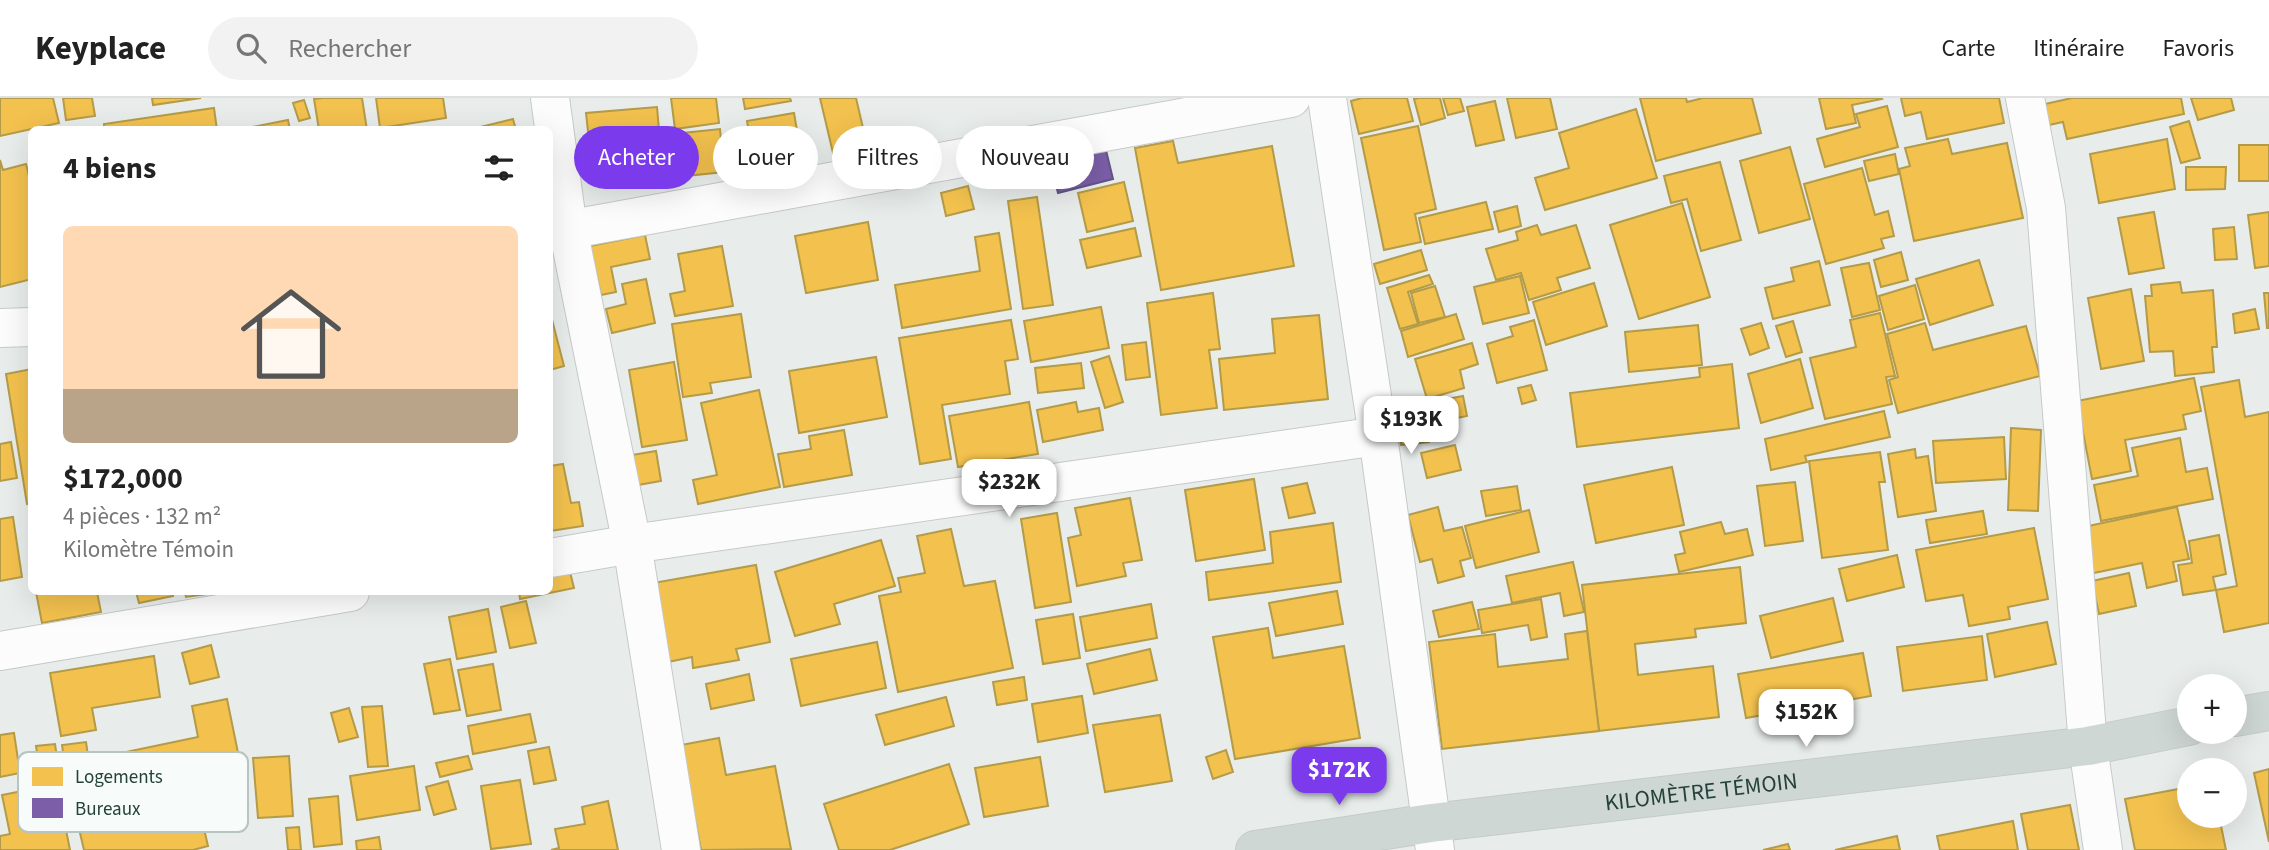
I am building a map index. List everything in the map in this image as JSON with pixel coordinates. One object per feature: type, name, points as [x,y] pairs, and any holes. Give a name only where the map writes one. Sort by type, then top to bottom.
[{"type":"main road","points":[[2247,715],[2269,711]]},
{"type":"main road","name":"KILOMÈTRE TÉMOIN","points":[[1255,850],[1433,837],[2088,746],[2177,728]]},
{"type":"street","points":[[550,98],[552,126]]},
{"type":"street","points":[[559,231],[1292,98]]},
{"type":"street","points":[[1327,98],[1378,436],[1433,837]]},
{"type":"street","points":[[2025,98],[2046,208],[2088,746],[2103,850]]},
{"type":"street","points":[[553,142],[559,231],[632,544],[681,850]]},
{"type":"street","points":[[0,328],[28,327]]},
{"type":"street","points":[[553,557],[1378,436]]},
{"type":"street","points":[[0,651],[332,595]]},
{"type":"building: Logements","points":[[0,98],[53,98],[59,123],[28,126],[28,130],[0,136]]},
{"type":"building: Logements","points":[[63,98],[92,98],[95,116],[66,120]]},
{"type":"building: Logements","points":[[152,98],[201,98],[153,105]]},
{"type":"building: Logements","points":[[362,98],[366,126],[318,126],[314,99]]},
{"type":"building: Logements","points":[[376,98],[443,98],[446,118],[380,126]]},
{"type":"building: Logements","points":[[671,98],[716,98],[719,123],[675,126]]},
{"type":"building: Logements","points":[[743,98],[790,98],[791,101],[745,109]]},
{"type":"building: Logements","points":[[820,98],[856,98],[863,126],[832,126],[832,149]]},
{"type":"building: Logements","points":[[1362,98],[1407,98],[1413,121],[1359,134],[1351,101]]},
{"type":"building: Logements","points":[[1440,98],[1445,118],[1421,125],[1414,99]]},
{"type":"building: Logements","points":[[1443,98],[1460,98],[1464,111],[1448,115]]},
{"type":"building: Logements","points":[[1507,98],[1550,98],[1557,129],[1516,138]]},
{"type":"building: Logements","points":[[1640,98],[1686,98],[1687,102],[1703,98],[1752,98],[1761,133],[1656,161]]},
{"type":"building: Logements","points":[[1819,98],[1882,99],[1852,105],[1856,123],[1826,129]]},
{"type":"building: Logements","points":[[1901,98],[1999,98],[2004,123],[1927,139],[1921,112],[1905,116]]},
{"type":"building: Logements","points":[[2072,98],[2181,98],[2184,114],[2067,139],[2063,122],[2049,125],[2045,104]]},
{"type":"building: Logements","points":[[2191,98],[2231,98],[2234,110],[2198,120]]},
{"type":"building: Logements","points":[[304,100],[310,118],[299,121],[293,103]]},
{"type":"building: Logements","points":[[1495,101],[1504,140],[1476,146],[1467,107]]},
{"type":"building: Logements","points":[[1887,106],[1898,147],[1825,167],[1817,139],[1860,127],[1856,114]]},
{"type":"building: Logements","points":[[657,107],[659,126],[587,126],[586,113]]},
{"type":"building: Logements","points":[[214,108],[216,126],[104,126]]},
{"type":"building: Logements","points":[[1636,109],[1657,178],[1545,210],[1535,178],[1569,168],[1559,133]]},
{"type":"building: Logements","points":[[794,113],[796,126],[748,126],[747,121]]},
{"type":"building: Logements","points":[[513,119],[515,126],[484,126]]},
{"type":"building: Logements","points":[[288,120],[289,126],[257,126]]},
{"type":"building: Logements","points":[[2189,121],[2200,158],[2181,163],[2170,127]]},
{"type":"building: Logements","points":[[1418,126],[1436,209],[1415,214],[1421,242],[1384,250],[1361,138]]},
{"type":"building: Logements","points":[[713,130],[713,173],[699,175],[699,131]]},
{"type":"building: Logements","points":[[1948,139],[1952,154],[2007,143],[2023,218],[1914,241],[1899,169],[1910,166],[1905,148]]},
{"type":"building: Logements","points":[[2167,139],[2175,189],[2099,203],[2090,154]]},
{"type":"building: Logements","points":[[1173,141],[1178,163],[1272,146],[1294,266],[1161,290],[1135,148]]},
{"type":"building: Logements","points":[[2239,145],[2269,145],[2269,181],[2239,181]]},
{"type":"building: Logements","points":[[1790,147],[1810,219],[1759,233],[1740,161]]},
{"type":"building: Logements","points":[[1895,154],[1899,174],[1869,181],[1864,161]]},
{"type":"building: Logements","points":[[0,160],[3,170],[26,164],[28,172],[28,280],[0,287]]},
{"type":"building: Logements","points":[[1720,162],[1741,240],[1701,251],[1687,199],[1671,203],[1664,176]]},
{"type":"building: Logements","points":[[2186,167],[2226,167],[2225,189],[2186,190]]},
{"type":"building: Logements","points":[[1862,168],[1875,215],[1888,211],[1894,236],[1881,239],[1884,248],[1826,264],[1804,184]]},
{"type":"building: Logements","points":[[1124,182],[1133,221],[1087,232],[1078,193]]},
{"type":"building: Logements","points":[[969,189],[974,209],[946,216],[941,193]]},
{"type":"building: Logements","points":[[1037,197],[1053,305],[1023,309],[1008,201]]},
{"type":"building: Logements","points":[[1486,202],[1493,229],[1425,244],[1419,218]]},
{"type":"building: Logements","points":[[1682,203],[1710,297],[1639,319],[1610,225]]},
{"type":"building: Logements","points":[[1517,206],[1521,226],[1499,232],[1494,212]]},
{"type":"building: Logements","points":[[2154,212],[2164,268],[2129,274],[2118,218]]},
{"type":"building: Logements","points":[[2269,212],[2269,266],[2255,268],[2248,215]]},
{"type":"building: Logements","points":[[868,222],[878,280],[806,293],[795,236]]},
{"type":"building: Logements","points":[[1537,225],[1541,235],[1576,225],[1590,268],[1557,278],[1561,290],[1529,300],[1521,273],[1496,280],[1486,249],[1518,240],[1516,232]]},
{"type":"building: Logements","points":[[2234,227],[2237,259],[2215,260],[2213,229]]},
{"type":"building: Logements","points":[[1135,228],[1141,256],[1087,268],[1080,240]]},
{"type":"building: Logements","points":[[999,233],[1011,309],[902,328],[895,285],[980,271],[975,237]]},
{"type":"building: Logements","points":[[645,235],[650,259],[611,267],[616,292],[601,295],[590,246]]},
{"type":"building: Logements","points":[[722,246],[733,306],[675,316],[670,294],[685,291],[678,254]]},
{"type":"building: Logements","points":[[1421,250],[1427,270],[1380,284],[1374,264]]},
{"type":"building: Logements","points":[[1901,252],[1908,280],[1881,287],[1874,260]]},
{"type":"building: Logements","points":[[1979,260],[1993,305],[1930,325],[1916,279]]},
{"type":"building: Logements","points":[[1819,261],[1830,305],[1773,319],[1765,288],[1794,281],[1791,268]]},
{"type":"building: Logements","points":[[1869,263],[1880,310],[1852,317],[1841,268]]},
{"type":"building: Logements","points":[[1429,275],[1433,284],[1408,292],[1418,324],[1400,329],[1387,288]]},
{"type":"building: Logements","points":[[1520,276],[1529,313],[1483,324],[1474,287]]},
{"type":"building: Logements","points":[[646,279],[655,323],[612,333],[606,309],[626,304],[622,284]]},
{"type":"building: Logements","points":[[2180,282],[2182,293],[2213,290],[2217,347],[2212,347],[2214,372],[2175,376],[2173,351],[2150,352],[2145,296],[2152,296],[2151,285]]},
{"type":"building: Logements","points":[[1594,283],[1607,326],[1546,345],[1533,302]]},
{"type":"building: Logements","points":[[1915,285],[1924,319],[1888,330],[1879,296]]},
{"type":"building: Logements","points":[[1435,286],[1445,317],[1419,323],[1411,293]]},
{"type":"building: Logements","points":[[2131,289],[2144,361],[2101,369],[2088,298]]},
{"type":"building: Logements","points":[[1213,293],[1220,349],[1209,350],[1217,408],[1161,415],[1147,303]]},
{"type":"building: Logements","points":[[2264,293],[2269,293],[2269,328],[2267,328]]},
{"type":"building: Logements","points":[[1101,307],[1109,348],[1031,362],[1024,321]]},
{"type":"building: Logements","points":[[2255,309],[2259,329],[2235,333],[2233,314]]},
{"type":"building: Logements","points":[[1880,313],[1895,376],[1886,377],[1892,404],[1825,419],[1810,358],[1856,347],[1850,320]]},
{"type":"building: Logements","points":[[741,314],[751,377],[710,383],[712,393],[683,397],[672,324]]},
{"type":"building: Logements","points":[[1456,314],[1464,339],[1408,357],[1401,331]]},
{"type":"building: Logements","points":[[1319,315],[1328,399],[1224,410],[1219,359],[1275,353],[1272,319]]},
{"type":"building: Logements","points":[[1011,320],[1018,359],[1005,361],[1010,394],[942,405],[951,459],[920,464],[899,338]]},
{"type":"building: Logements","points":[[1534,320],[1547,370],[1497,383],[1487,344],[1513,336],[1510,327]]},
{"type":"building: Logements","points":[[1793,321],[1802,352],[1786,357],[1776,326]]},
{"type":"building: Logements","points":[[1761,323],[1769,348],[1750,355],[1741,329]]},
{"type":"building: Logements","points":[[1925,323],[1933,350],[2026,326],[2040,376],[1898,413],[1889,380],[1898,377],[1887,334]]},
{"type":"building: Logements","points":[[553,324],[564,366],[553,369]]},
{"type":"building: Logements","points":[[1698,325],[1702,365],[1629,372],[1625,332]]},
{"type":"building: Logements","points":[[1146,342],[1150,377],[1126,380],[1122,345]]},
{"type":"building: Logements","points":[[1472,343],[1478,364],[1460,370],[1464,388],[1427,399],[1415,359]]},
{"type":"building: Logements","points":[[1109,356],[1123,402],[1105,408],[1091,362]]},
{"type":"building: Logements","points":[[876,357],[887,417],[799,433],[789,371]]},
{"type":"building: Logements","points":[[1800,359],[1813,408],[1761,423],[1748,374]]},
{"type":"building: Logements","points":[[674,362],[687,440],[642,447],[629,370]]},
{"type":"building: Logements","points":[[1081,363],[1084,388],[1038,393],[1035,368]]},
{"type":"building: Logements","points":[[1732,364],[1739,428],[1577,447],[1570,393],[1700,377],[1699,368]]},
{"type":"building: Logements","points":[[28,370],[27,504],[6,374]]},
{"type":"building: Logements","points":[[2194,378],[2201,411],[2183,415],[2186,429],[2125,440],[2131,471],[2092,479],[2077,401]]},
{"type":"building: Logements","points":[[2239,380],[2245,417],[2269,412],[2269,623],[2224,632],[2216,590],[2237,586],[2201,387]]},
{"type":"building: Logements","points":[[1531,385],[1536,400],[1522,404],[1518,388]]},
{"type":"building: Logements","points":[[759,390],[780,487],[698,504],[693,480],[717,475],[701,403]]},
{"type":"building: Logements","points":[[1463,396],[1467,416],[1436,422],[1432,402]]},
{"type":"building: Logements","points":[[1029,402],[1038,454],[958,467],[949,416]]},
{"type":"building: Logements","points":[[1076,402],[1078,412],[1099,408],[1103,430],[1043,442],[1037,410]]},
{"type":"building: Logements","points":[[1884,411],[1890,437],[1805,456],[1807,462],[1771,470],[1765,439]]},
{"type":"building: Logements","points":[[1426,418],[1429,442],[1401,445],[1398,421]]},
{"type":"building: Logements","points":[[2011,428],[2041,430],[2038,511],[2008,510]]},
{"type":"building: Logements","points":[[844,430],[852,475],[784,487],[778,454],[811,449],[809,436]]},
{"type":"building: Logements","points":[[2004,437],[2006,479],[1936,483],[1933,441]]},
{"type":"building: Logements","points":[[2180,438],[2186,472],[2207,468],[2213,499],[2101,521],[2094,485],[2138,476],[2132,448]]},
{"type":"building: Logements","points":[[11,442],[17,478],[0,481],[0,444]]},
{"type":"building: Logements","points":[[1455,445],[1461,470],[1427,478],[1421,453]]},
{"type":"building: Logements","points":[[1915,449],[1916,458],[1928,456],[1936,511],[1898,517],[1888,454]]},
{"type":"building: Logements","points":[[656,451],[661,481],[638,485],[632,455]]},
{"type":"building: Logements","points":[[1880,452],[1885,482],[1879,482],[1888,550],[1822,558],[1809,461]]},
{"type":"building: Logements","points":[[563,464],[571,503],[579,502],[583,526],[553,531],[553,466]]},
{"type":"building: Logements","points":[[1672,467],[1684,525],[1596,543],[1584,485]]},
{"type":"building: Logements","points":[[1254,479],[1265,550],[1196,561],[1185,490]]},
{"type":"building: Logements","points":[[1795,482],[1803,541],[1765,546],[1757,486]]},
{"type":"building: Logements","points":[[1307,483],[1315,513],[1289,518],[1282,488]]},
{"type":"building: Logements","points":[[1517,486],[1521,510],[1486,516],[1481,491]]},
{"type":"building: Logements","points":[[1130,498],[1142,560],[1123,563],[1126,576],[1077,586],[1068,538],[1081,535],[1075,508]]},
{"type":"building: Logements","points":[[1438,507],[1444,531],[1462,527],[1471,558],[1460,561],[1464,576],[1438,583],[1432,559],[1420,562],[1408,515]]},
{"type":"building: Logements","points":[[2177,507],[2189,559],[2173,562],[2177,581],[2147,588],[2142,563],[2089,574],[2079,528]]},
{"type":"building: Logements","points":[[1529,510],[1539,552],[1476,568],[1465,526]]},
{"type":"building: Logements","points":[[1983,511],[1987,534],[1930,543],[1926,520]]},
{"type":"building: Logements","points":[[1057,513],[1071,602],[1035,608],[1021,519]]},
{"type":"building: Logements","points":[[13,517],[22,577],[0,581],[0,519]]},
{"type":"building: Logements","points":[[1721,522],[1725,534],[1747,529],[1753,555],[1679,572],[1675,555],[1685,553],[1680,532]]},
{"type":"building: Logements","points":[[1333,523],[1341,582],[1209,600],[1206,572],[1273,563],[1270,532]]},
{"type":"building: Logements","points":[[2034,528],[2048,599],[2008,607],[2010,619],[1969,626],[1963,595],[1926,601],[1916,550]]},
{"type":"building: Logements","points":[[951,529],[964,586],[995,581],[1013,668],[898,692],[879,596],[901,592],[898,578],[925,573],[917,536]]},
{"type":"building: Logements","points":[[2219,535],[2226,574],[2213,577],[2216,590],[2183,595],[2178,565],[2192,563],[2189,541]]},
{"type":"building: Logements","points":[[881,540],[895,586],[834,604],[840,624],[795,636],[775,572]]},
{"type":"building: Logements","points":[[1897,555],[1904,587],[1847,601],[1839,569]]},
{"type":"building: Logements","points":[[1573,562],[1584,612],[1564,616],[1560,593],[1512,603],[1506,576]]},
{"type":"building: Logements","points":[[756,565],[770,642],[736,649],[739,660],[693,668],[692,657],[668,662],[653,583]]},
{"type":"building: Logements","points":[[1740,567],[1746,623],[1695,629],[1696,637],[1635,644],[1638,675],[1713,666],[1719,717],[1599,731],[1582,585]]},
{"type":"building: Logements","points":[[570,572],[574,588],[553,592],[553,575]]},
{"type":"building: Logements","points":[[2129,573],[2136,606],[2099,614],[2092,581]]},
{"type":"building: Logements","points":[[1337,591],[1343,624],[1276,636],[1269,603]]},
{"type":"building: Logements","points":[[37,595],[98,595],[101,612],[42,623]]},
{"type":"building: Logements","points":[[137,595],[173,596],[139,603]]},
{"type":"building: Logements","points":[[519,595],[540,595],[520,599]]},
{"type":"building: Logements","points":[[1833,598],[1843,641],[1771,658],[1760,616]]},
{"type":"building: Logements","points":[[1541,599],[1547,637],[1531,640],[1528,625],[1482,633],[1478,610]]},
{"type":"building: Logements","points":[[526,601],[536,643],[510,648],[501,607]]},
{"type":"building: Logements","points":[[1472,602],[1479,629],[1439,637],[1433,611]]},
{"type":"building: Logements","points":[[1151,604],[1157,638],[1086,651],[1080,617]]},
{"type":"building: Logements","points":[[488,609],[496,652],[457,659],[449,617]]},
{"type":"building: Logements","points":[[1073,614],[1080,658],[1043,664],[1036,620]]},
{"type":"building: Logements","points":[[2047,622],[2056,664],[1995,677],[1987,634]]},
{"type":"building: Logements","points":[[1268,628],[1273,658],[1344,646],[1360,738],[1235,759],[1213,637]]},
{"type":"building: Logements","points":[[1587,631],[1599,731],[1442,749],[1429,642],[1495,634],[1498,667],[1568,659],[1565,634]]},
{"type":"building: Logements","points":[[1982,636],[1987,680],[1903,691],[1897,647]]},
{"type":"building: Logements","points":[[877,642],[886,688],[801,706],[791,659]]},
{"type":"building: Logements","points":[[211,645],[219,677],[190,684],[182,653]]},
{"type":"building: Logements","points":[[1150,649],[1157,680],[1094,694],[1087,664]]},
{"type":"building: Logements","points":[[1863,653],[1871,696],[1746,718],[1738,674]]},
{"type":"building: Logements","points":[[154,656],[160,697],[92,708],[96,730],[61,736],[50,673]]},
{"type":"building: Logements","points":[[450,659],[460,710],[434,714],[424,664]]},
{"type":"building: Logements","points":[[493,664],[501,710],[467,716],[458,670]]},
{"type":"building: Logements","points":[[749,674],[754,700],[711,709],[706,684]]},
{"type":"building: Logements","points":[[1024,677],[1027,700],[997,705],[993,682]]},
{"type":"building: Logements","points":[[1082,696],[1088,733],[1038,742],[1032,704]]},
{"type":"building: Logements","points":[[946,697],[954,726],[885,745],[876,715]]},
{"type":"building: Logements","points":[[227,699],[238,752],[126,752],[198,737],[192,706]]},
{"type":"building: Logements","points":[[382,706],[388,766],[368,767],[362,707]]},
{"type":"building: Logements","points":[[349,708],[358,737],[339,742],[331,713]]},
{"type":"building: Logements","points":[[530,714],[536,742],[473,754],[468,726]]},
{"type":"building: Logements","points":[[1160,715],[1172,781],[1105,792],[1093,725]]},
{"type":"building: Logements","points":[[14,733],[18,773],[0,777],[0,735]]},
{"type":"building: Logements","points":[[719,738],[726,775],[775,766],[791,849],[701,850],[681,745]]},
{"type":"building: Logements","points":[[86,742],[87,752],[63,752],[62,745]]},
{"type":"building: Logements","points":[[55,744],[56,752],[37,752],[36,746]]},
{"type":"building: Logements","points":[[549,747],[556,780],[534,784],[528,751]]},
{"type":"building: Logements","points":[[1226,750],[1233,772],[1213,779],[1206,757]]},
{"type":"building: Logements","points":[[289,756],[293,816],[258,818],[253,758]]},
{"type":"building: Logements","points":[[468,756],[472,769],[440,777],[436,763]]},
{"type":"building: Logements","points":[[1040,757],[1048,806],[984,817],[975,768]]},
{"type":"building: Logements","points":[[949,764],[969,824],[890,850],[839,850],[824,804]]},
{"type":"building: Logements","points":[[414,766],[420,810],[357,820],[350,776]]},
{"type":"building: Logements","points":[[2269,769],[2269,842],[2254,773]]},
{"type":"building: Logements","points":[[520,780],[531,844],[491,849],[481,786]]},
{"type":"building: Logements","points":[[448,781],[456,809],[434,815],[426,787]]},
{"type":"building: Logements","points":[[2177,789],[2177,828],[2221,828],[2226,850],[2135,850],[2125,799]]},
{"type":"building: Logements","points":[[18,792],[18,832],[66,832],[70,850],[0,850],[0,836],[10,834],[2,795]]},
{"type":"building: Logements","points":[[338,796],[342,844],[314,847],[309,799]]},
{"type":"building: Logements","points":[[608,801],[618,850],[551,850],[559,848],[555,829],[585,824],[582,807]]},
{"type":"building: Logements","points":[[2070,805],[2079,850],[2028,850],[2021,814]]},
{"type":"building: Logements","points":[[2013,821],[2018,850],[1940,850],[1937,836]]},
{"type":"building: Logements","points":[[299,827],[301,850],[288,850],[286,828]]},
{"type":"building: Logements","points":[[80,832],[205,832],[208,846],[193,850],[84,850]]},
{"type":"building: Logements","points":[[1897,836],[1900,850],[1835,850]]},
{"type":"building: Logements","points":[[379,837],[381,850],[357,850],[356,841]]},
{"type":"building: Logements","points":[[1788,844],[1790,850],[1763,850]]},
{"type":"building: Bureaux","points":[[1103,138],[1113,179],[1094,184],[1094,140]]},
{"type":"building: Bureaux","points":[[1057,189],[1074,189],[1058,193]]}]
